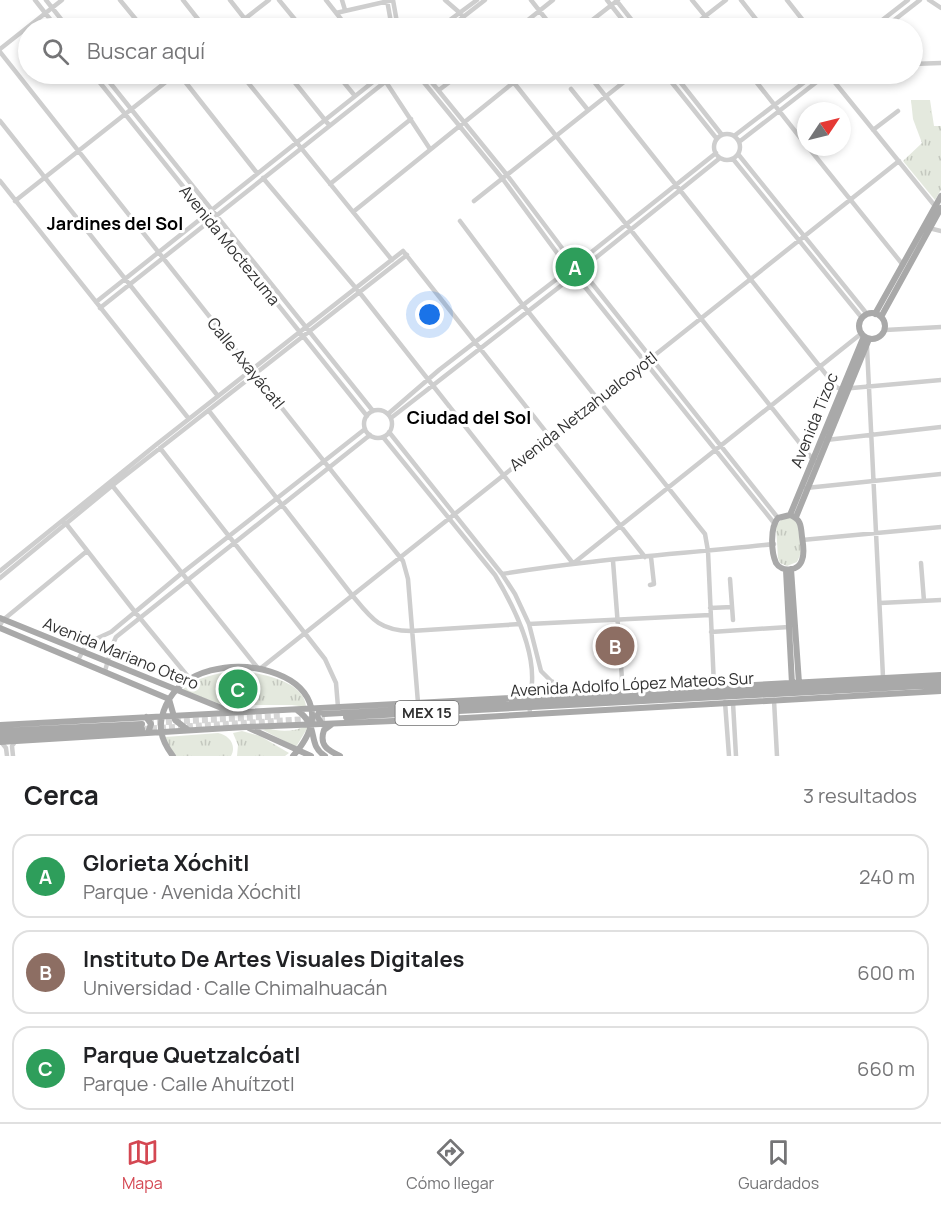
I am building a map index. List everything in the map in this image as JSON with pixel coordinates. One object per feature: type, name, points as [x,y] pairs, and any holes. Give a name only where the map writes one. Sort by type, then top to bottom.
[{"type":"main road","points":[[878,315],[938,207],[941,196]]},
{"type":"main road","points":[[878,315],[885,324],[885,330],[880,336],[866,338],[860,324],[864,316],[878,315]]},
{"type":"main road","name":"Avenida Tizoc","points":[[793,516],[808,488],[821,440],[866,338]]},
{"type":"main road","name":"Avenida Tizoc","points":[[793,516],[801,488],[828,439],[845,389]]},
{"type":"main road","points":[[793,516],[801,524],[803,559],[797,567],[788,570],[776,562],[774,544],[776,520],[793,516]]},
{"type":"main road","points":[[788,570],[789,627],[793,636]]},
{"type":"main road","points":[[788,570],[796,691]]},
{"type":"main road","name":"Avenida Mariano Otero","points":[[1,623],[82,652],[232,712]]},
{"type":"main road","name":"Avenida Mariano Otero","points":[[1,623],[78,660],[169,699]]},
{"type":"main road","points":[[173,756],[164,743],[159,725],[161,716],[175,690],[190,679],[223,668],[259,668],[284,676],[301,688],[312,709],[316,748],[325,756]]},
{"type":"main road","points":[[340,756],[326,749],[322,741],[324,730],[333,723],[529,705],[582,694],[714,686],[726,696],[774,700],[796,691],[884,677],[941,675]]},
{"type":"main road","name":"Avenida Adolfo López Mateos Sur","points":[[323,716],[726,696],[941,680]]},
{"type":"main road","name":"Avenida Adolfo López Mateos Sur","points":[[796,691],[941,685]]},
{"type":"main road","points":[[796,691],[941,691]]},
{"type":"main road","points":[[169,699],[173,715],[179,724],[190,730]]},
{"type":"main road","points":[[295,753],[312,725],[338,708],[418,703],[529,705]]},
{"type":"main road","points":[[0,724],[312,709],[333,723]]},
{"type":"main road","points":[[296,710],[312,725]]},
{"type":"main road","points":[[0,740],[15,741],[144,729],[151,724],[146,717]]},
{"type":"main road","points":[[0,731],[144,729],[160,732],[312,725]]},
{"type":"main road","points":[[245,727],[304,756]]},
{"type":"main road","points":[[0,740],[144,729]]},
{"type":"main road","points":[[295,753],[311,756]]},
{"type":"street","points":[[35,0],[48,18]]},
{"type":"street","points":[[46,0],[60,18]]},
{"type":"street","points":[[40,18],[62,0]]},
{"type":"street","points":[[120,0],[135,18]]},
{"type":"street","points":[[183,0],[197,18]]},
{"type":"street","points":[[230,0],[244,18]]},
{"type":"street","points":[[246,18],[269,0]]},
{"type":"street","points":[[279,0],[294,18]]},
{"type":"street","points":[[327,0],[340,18]]},
{"type":"street","points":[[342,0],[345,10]]},
{"type":"street","points":[[336,13],[393,0],[396,18]]},
{"type":"street","points":[[446,0],[464,18]]},
{"type":"street","points":[[459,18],[477,0]]},
{"type":"street","points":[[457,18],[485,0]]},
{"type":"street","points":[[531,0],[545,18]]},
{"type":"street","points":[[530,18],[553,0]]},
{"type":"street","points":[[607,0],[621,18]]},
{"type":"street","points":[[595,18],[617,0],[630,18]]},
{"type":"street","points":[[692,0],[705,16]]},
{"type":"street","points":[[702,18],[726,0]]},
{"type":"street","points":[[741,0],[755,18]]},
{"type":"street","points":[[787,0],[801,18]]},
{"type":"street","points":[[885,18],[908,0]]},
{"type":"street","points":[[897,18],[920,0]]},
{"type":"street","points":[[928,0],[941,8]]},
{"type":"street","points":[[387,1],[390,18]]},
{"type":"street","points":[[0,51],[18,36]]},
{"type":"street","name":"Calle Axayácatl","points":[[0,51],[18,74]]},
{"type":"street","points":[[923,64],[941,63]]},
{"type":"street","name":"Calle Axayácatl","points":[[26,84],[406,566],[418,703]]},
{"type":"street","name":"Avenida Moctezuma","points":[[101,84],[367,416]]},
{"type":"street","name":"Avenida Moctezuma","points":[[111,84],[373,411]]},
{"type":"street","points":[[15,201],[164,84]]},
{"type":"street","points":[[185,84],[257,173]]},
{"type":"street","points":[[249,84],[394,262]]},
{"type":"street","points":[[296,84],[329,125]]},
{"type":"street","points":[[345,84],[355,96]]},
{"type":"street","points":[[96,302],[369,84]]},
{"type":"street","points":[[100,308],[381,84]]},
{"type":"street","points":[[387,84],[430,149]]},
{"type":"street","points":[[428,84],[437,92]]},
{"type":"street","points":[[432,84],[568,256]]},
{"type":"street","points":[[437,92],[447,84]]},
{"type":"street","points":[[353,212],[511,84]]},
{"type":"street","points":[[515,84],[815,462]]},
{"type":"street","points":[[596,84],[836,387],[845,389],[941,380]]},
{"type":"street","points":[[474,201],[621,84]]},
{"type":"street","points":[[672,84],[717,139]]},
{"type":"street","points":[[682,84],[723,135]]},
{"type":"street","points":[[758,84],[797,133]]},
{"type":"street","points":[[734,136],[739,142],[738,154],[733,159],[720,158],[716,153],[717,139],[723,135],[734,136],[801,84]]},
{"type":"street","points":[[739,142],[814,84]]},
{"type":"street","points":[[836,84],[938,207]]},
{"type":"street","points":[[571,89],[588,110]]},
{"type":"street","points":[[873,130],[898,111]]},
{"type":"street","points":[[330,184],[411,119]]},
{"type":"street","points":[[0,121],[218,396]]},
{"type":"street","points":[[584,258],[716,153]]},
{"type":"street","points":[[738,154],[864,316]]},
{"type":"street","points":[[815,156],[904,267]]},
{"type":"street","points":[[588,264],[720,158]]},
{"type":"street","points":[[733,159],[797,240],[864,316]]},
{"type":"street","name":"Avenida Netzahualcoyotl","points":[[259,668],[899,161]]},
{"type":"street","points":[[505,177],[563,261]]},
{"type":"street","points":[[263,178],[358,290],[573,562]]},
{"type":"street","points":[[0,182],[193,424]]},
{"type":"street","points":[[460,221],[522,304],[703,531],[708,551],[714,686]]},
{"type":"street","points":[[926,228],[941,231]]},
{"type":"street","points":[[0,571],[251,369],[405,253],[620,525],[648,557],[654,584],[650,585]]},
{"type":"street","points":[[578,255],[584,258],[589,269],[587,277],[581,282],[567,281],[562,275],[563,261],[568,256],[578,255]]},
{"type":"street","points":[[389,416],[428,379],[562,275]]},
{"type":"street","points":[[587,277],[721,445],[776,520]]},
{"type":"street","points":[[389,416],[567,281]]},
{"type":"street","points":[[581,282],[776,520]]},
{"type":"street","points":[[158,446],[193,424],[256,375],[358,290]]},
{"type":"street","points":[[885,330],[941,327]]},
{"type":"street","points":[[573,562],[820,367],[866,338],[884,677]]},
{"type":"street","points":[[209,411],[352,594],[381,626],[397,631],[411,631],[520,624]]},
{"type":"street","points":[[373,411],[381,411],[389,416],[392,427],[383,437],[375,438],[365,429],[364,422],[373,411]]},
{"type":"street","points":[[821,440],[941,427]]},
{"type":"street","points":[[78,660],[87,643],[107,635],[365,429]]},
{"type":"street","points":[[389,432],[455,513],[515,594],[529,624],[544,675],[555,684],[582,694]]},
{"type":"street","points":[[105,671],[114,640],[187,579],[370,435]]},
{"type":"street","points":[[383,437],[495,575],[508,598],[520,624],[532,674],[529,705]]},
{"type":"street","points":[[158,446],[329,666],[336,683],[338,708]]},
{"type":"street","points":[[801,488],[941,474]]},
{"type":"street","points":[[111,483],[259,668]]},
{"type":"street","points":[[64,521],[139,618],[190,679]]},
{"type":"street","points":[[0,578],[64,521]]},
{"type":"street","points":[[802,540],[941,527]]},
{"type":"street","points":[[495,575],[573,562],[613,561],[774,544]]},
{"type":"street","points":[[1,623],[87,551]]},
{"type":"street","points":[[613,561],[622,692]]},
{"type":"street","points":[[921,563],[924,601]]},
{"type":"street","points":[[730,579],[733,620]]},
{"type":"street","points":[[880,603],[941,600]]},
{"type":"street","points":[[710,608],[732,607]]},
{"type":"street","points":[[529,624],[710,615]]},
{"type":"street","points":[[711,632],[789,627]]},
{"type":"street","points":[[269,662],[273,671]]},
{"type":"street","points":[[726,696],[729,756]]},
{"type":"street","points":[[726,696],[736,756]]},
{"type":"street","points":[[774,700],[777,756]]},
{"type":"street","points":[[0,740],[8,756]]},
{"type":"street","points":[[13,756],[12,746],[15,741]]},
{"type":"green space","points":[[911,100],[930,100],[934,126],[941,126],[941,190],[935,200],[903,161],[922,143],[913,119]]},
{"type":"green space","points":[[911,100],[930,100],[930,130],[917,129]]},
{"type":"green space","points":[[787,517],[792,518],[799,525],[801,553],[797,562],[787,566],[780,563],[778,558],[776,526]]},
{"type":"green space","points":[[236,671],[256,673],[289,684],[304,698],[306,707],[223,705],[182,690],[200,679]]},
{"type":"green space","points":[[308,727],[296,747],[263,730],[268,728],[281,731],[292,730]]},
{"type":"green space","points":[[242,731],[260,736],[289,753],[285,756],[237,756],[238,745],[233,733]]},
{"type":"green space","points":[[218,733],[231,741],[233,752],[231,756],[176,756],[165,737]]},
{"type":"tunnel","points":[[148,723],[282,716]]},
{"type":"tunnel","points":[[142,729],[325,718]]},
{"type":"place","name":"Glorieta Xóchitl","points":[[575,267]]},
{"type":"place","name":"Instituto De Artes Visuales Digitales","points":[[615,646]]},
{"type":"place","name":"Parque Quetzalcóatl","points":[[238,689]]},
{"type":"district","name":"Jardines del Sol","points":[[115,224]]},
{"type":"district","name":"Ciudad del Sol","points":[[469,418]]}]
